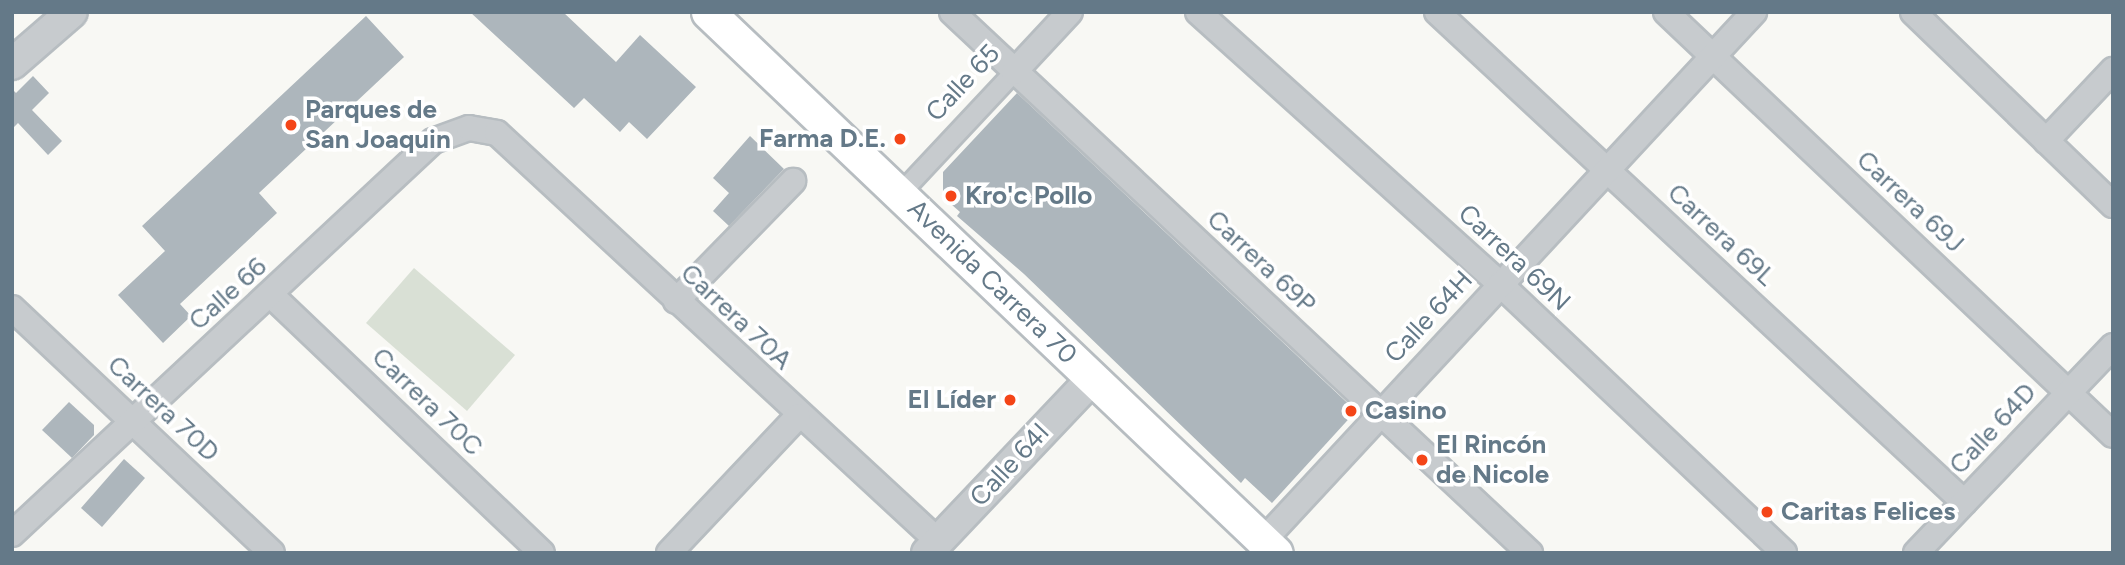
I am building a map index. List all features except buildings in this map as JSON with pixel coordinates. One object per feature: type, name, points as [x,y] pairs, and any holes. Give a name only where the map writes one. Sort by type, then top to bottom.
[{"type":"main road","name":"Avenida Carrera 70","points":[[708,12],[1270,547]]},
{"type":"street","points":[[12,64],[72,12]]},
{"type":"street","name":"Carrera 69P","points":[[952,12],[1530,553]]},
{"type":"street","name":"Calle 65","points":[[900,194],[1070,12]]},
{"type":"street","name":"Carrera 69N","points":[[1199,12],[1500,284],[1784,553]]},
{"type":"street","name":"Carrera 69L","points":[[1437,12],[1964,502]]},
{"type":"street","name":"Carrera 69J","points":[[1667,12],[2113,435]]},
{"type":"street","name":"Calle 64H","points":[[1270,547],[1379,413],[1754,12]]},
{"type":"street","points":[[1913,12],[2113,205]]},
{"type":"street","points":[[2046,141],[2113,70]]},
{"type":"street","name":"Calle 66","points":[[12,534],[433,141],[469,128],[497,133]]},
{"type":"street","name":"Carrera 70A","points":[[497,133],[798,416],[932,547]]},
{"type":"street","points":[[676,301],[793,181]]},
{"type":"street","name":"Carrera 70C","points":[[271,295],[542,553]]},
{"type":"street","name":"Carrera 70D","points":[[12,308],[272,553]]},
{"type":"street","name":"Calle 64D","points":[[1916,553],[2113,346]]},
{"type":"street","name":"Calle 64I","points":[[932,547],[1093,378]]},
{"type":"street","points":[[669,553],[798,416]]},
{"type":"shaded area","points":[[414,268],[515,355],[467,411],[366,323]]},
{"type":"place","name":"Parques de San Joaquin","points":[[291,125]]},
{"type":"place","name":"Farma D.E.","points":[[900,139]]},
{"type":"place","name":"Kro'c Pollo","points":[[951,196]]},
{"type":"place","name":"El Líder","points":[[1010,400]]},
{"type":"place","name":"Casino","points":[[1351,411]]},
{"type":"place","name":"El Rincón de Nicole","points":[[1422,460]]},
{"type":"place","name":"Caritas Felices","points":[[1767,512]]}]
